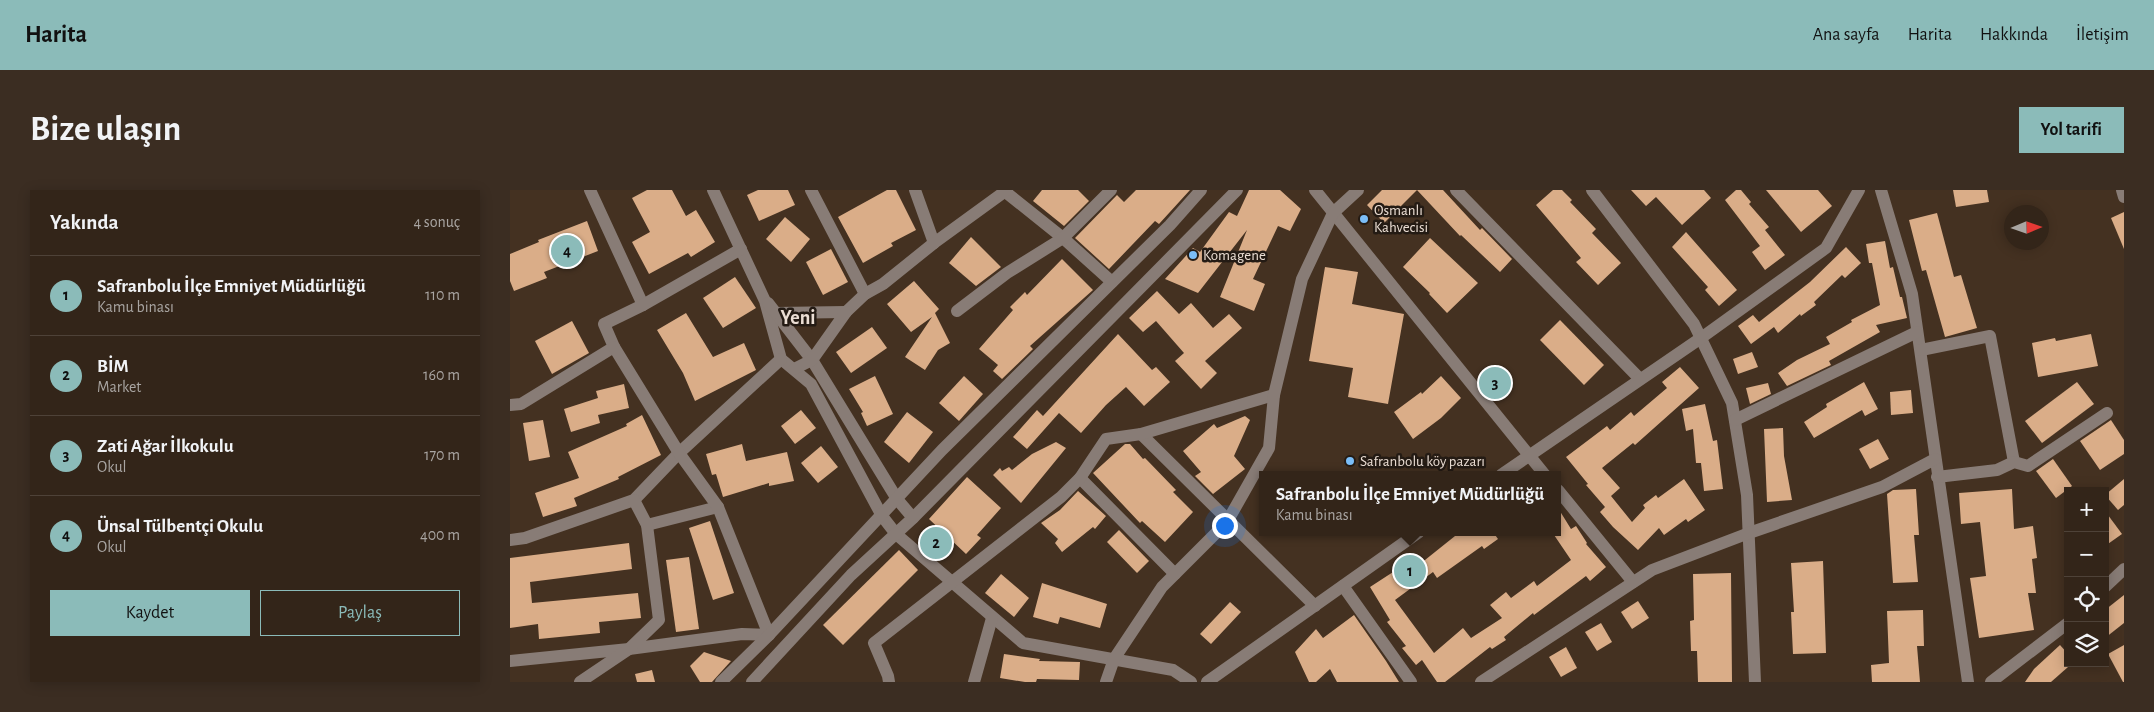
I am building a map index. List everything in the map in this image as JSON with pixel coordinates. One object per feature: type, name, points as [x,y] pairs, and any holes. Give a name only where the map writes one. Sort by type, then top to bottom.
[{"type":"street","points":[[590,190],[643,305]]},
{"type":"street","points":[[713,190],[765,300],[782,359],[811,384],[882,516],[896,534],[1023,643],[1173,670],[1190,682]]},
{"type":"street","points":[[915,190],[934,242]]},
{"type":"street","points":[[957,311],[1006,273],[1063,238],[1111,190]]},
{"type":"street","points":[[721,682],[769,635],[942,450],[1112,282],[1201,190]]},
{"type":"street","points":[[752,682],[851,576],[913,518],[1237,190]]},
{"type":"street","points":[[1314,190],[1542,471]]},
{"type":"street","points":[[1106,682],[1114,660],[1162,587],[1227,522],[1269,448],[1274,395],[1302,279],[1333,213],[1358,190]]},
{"type":"street","points":[[1456,190],[1640,379]]},
{"type":"street","points":[[1592,190],[1694,324],[1732,403],[1747,495],[1755,682]]},
{"type":"street","points":[[1507,471],[1701,338],[1826,248],[1859,190]]},
{"type":"street","points":[[1881,190],[1912,294],[1921,350],[1934,460],[1968,682]]},
{"type":"street","points":[[2122,190],[2124,196]]},
{"type":"street","points":[[814,191],[865,294]]},
{"type":"street","points":[[794,369],[812,360],[846,312],[865,294],[883,284],[934,242],[1005,191],[1063,238],[1112,282]]},
{"type":"street","points":[[741,249],[643,305],[604,324],[614,347],[679,453],[718,507],[769,635]]},
{"type":"street","points":[[765,300],[812,360],[884,479],[897,499],[913,518]]},
{"type":"street","points":[[776,313],[846,312]]},
{"type":"street","points":[[1735,420],[1917,332]]},
{"type":"street","points":[[1921,350],[1990,336],[2014,462]]},
{"type":"street","points":[[510,405],[521,404],[614,347]]},
{"type":"street","points":[[510,540],[526,538],[634,500],[679,453],[782,359]]},
{"type":"street","points":[[889,682],[874,643],[1061,496],[1080,478],[1106,439],[1141,434],[1274,395]]},
{"type":"street","points":[[1937,476],[1997,470],[2014,462],[2028,466],[2107,413]]},
{"type":"street","points":[[1141,434],[1227,522],[1314,606]]},
{"type":"street","points":[[1481,682],[1652,570],[1749,533],[1882,487],[1934,460]]},
{"type":"street","points":[[1080,478],[1174,574]]},
{"type":"street","points":[[884,479],[904,485],[916,479]]},
{"type":"street","points":[[1561,494],[1633,582]]},
{"type":"street","points":[[580,682],[629,649],[658,620],[647,525],[634,500]]},
{"type":"street","points":[[647,525],[718,507]]},
{"type":"street","points":[[1208,682],[1414,536]]},
{"type":"street","points":[[2109,583],[2124,570]]},
{"type":"street","points":[[1343,586],[1411,682]]},
{"type":"street","points":[[974,682],[992,618]]},
{"type":"street","points":[[1991,682],[2064,626]]},
{"type":"street","points":[[510,661],[629,649],[742,634],[769,635]]},
{"type":"building","points":[[647,190],[672,190],[686,216],[696,210],[715,242],[691,257],[688,253],[649,274],[632,242],[650,232],[632,198]]},
{"type":"building","points":[[758,190],[788,190],[795,205],[759,221],[747,195]]},
{"type":"building","points":[[887,190],[896,190],[916,230],[891,243],[893,246],[863,263],[838,217]]},
{"type":"building","points":[[1042,190],[1078,190],[1089,201],[1064,226],[1033,201]]},
{"type":"building","points":[[1136,190],[1190,190],[1159,224],[1155,221],[1109,269],[1075,238],[1117,195],[1124,202]]},
{"type":"building","points":[[1249,190],[1280,190],[1301,209],[1290,231],[1278,226],[1253,279],[1265,284],[1254,311],[1220,297],[1247,230],[1198,293],[1165,279],[1193,248],[1200,252],[1229,212],[1237,216]]},
{"type":"building","points":[[1382,190],[1417,190],[1384,223],[1367,205]]},
{"type":"building","points":[[1417,190],[1443,190],[1480,230],[1482,228],[1512,259],[1500,272],[1460,236]]},
{"type":"building","points":[[1553,190],[1562,190],[1572,200],[1570,202],[1596,229],[1592,233],[1621,263],[1598,285],[1576,262],[1581,258],[1536,205]]},
{"type":"building","points":[[1631,190],[1704,190],[1711,198],[1682,225],[1656,197],[1646,206]]},
{"type":"building","points":[[1736,190],[1741,190],[1751,202],[1749,204],[1769,227],[1765,230],[1785,255],[1765,270],[1752,252],[1760,246],[1725,200]]},
{"type":"building","points":[[1766,190],[1818,190],[1832,206],[1801,232]]},
{"type":"building","points":[[1953,190],[1987,190],[1989,202],[1956,207]]},
{"type":"building","points":[[2124,212],[2124,249],[2111,218]]},
{"type":"building","points":[[1937,213],[1954,277],[1961,275],[1977,328],[1945,337],[1926,270],[1922,271],[1909,220]]},
{"type":"building","points":[[785,217],[810,239],[791,262],[766,239]]},
{"type":"building","points":[[587,221],[598,251],[544,272],[547,278],[514,291],[510,281],[510,254],[539,242],[538,240]]},
{"type":"building","points":[[1686,232],[1737,290],[1719,306],[1705,290],[1708,287],[1672,247]]},
{"type":"building","points":[[971,237],[1001,267],[976,286],[949,263]]},
{"type":"building","points":[[1430,238],[1478,283],[1447,313],[1430,293],[1403,267]]},
{"type":"building","points":[[1885,241],[1890,268],[1893,267],[1907,318],[1876,325],[1880,332],[1829,361],[1831,365],[1787,386],[1778,373],[1797,360],[1830,344],[1826,337],[1852,322],[1851,320],[1880,305],[1872,263],[1869,263],[1866,244]]},
{"type":"building","points":[[1846,247],[1861,263],[1845,278],[1842,275],[1814,302],[1816,305],[1801,316],[1800,314],[1778,333],[1774,327],[1751,344],[1738,326],[1753,315],[1759,322],[1810,282]]},
{"type":"building","points":[[831,249],[848,282],[823,295],[806,262]]},
{"type":"building","points":[[1062,259],[1093,290],[1030,346],[1033,349],[1002,379],[993,371],[998,365],[979,349],[1013,310],[1010,307],[1025,292],[1027,295]]},
{"type":"building","points":[[1325,267],[1358,272],[1352,304],[1404,314],[1388,404],[1348,397],[1353,368],[1309,361]]},
{"type":"building","points":[[735,277],[756,308],[723,328],[703,298]]},
{"type":"building","points":[[914,281],[939,309],[935,313],[950,343],[938,350],[925,370],[905,357],[932,317],[911,332],[887,304]]},
{"type":"building","points":[[1157,291],[1179,314],[1191,303],[1213,328],[1229,314],[1242,328],[1205,361],[1217,373],[1201,389],[1175,361],[1184,353],[1156,321],[1143,332],[1129,318]]},
{"type":"building","points":[[686,313],[713,357],[744,343],[756,370],[695,401],[683,373],[657,330]]},
{"type":"building","points":[[1560,320],[1604,365],[1584,385],[1540,340]]},
{"type":"building","points":[[572,321],[589,353],[552,374],[535,341]]},
{"type":"building","points":[[872,327],[887,348],[851,373],[836,352]]},
{"type":"building","points":[[1118,334],[1152,370],[1156,367],[1170,382],[1144,406],[1126,387],[1106,405],[1081,433],[1059,413],[1027,449],[1013,437],[1037,410],[1043,416]]},
{"type":"building","points":[[2091,334],[2098,366],[2038,377],[2032,343],[2055,338],[2056,341]]},
{"type":"building","points":[[1752,352],[1758,367],[1738,374],[1733,359]]},
{"type":"building","points":[[1680,367],[1699,388],[1635,445],[1633,443],[1602,468],[1620,488],[1611,496],[1632,522],[1645,508],[1643,505],[1656,495],[1658,498],[1684,479],[1705,510],[1688,522],[1686,519],[1664,535],[1659,528],[1638,550],[1600,512],[1605,507],[1566,457],[1607,426],[1610,430],[1631,412],[1634,416],[1667,388],[1662,382]]},
{"type":"building","points":[[875,376],[893,414],[867,426],[861,413],[863,412],[849,389]]},
{"type":"building","points":[[964,376],[983,394],[959,421],[939,403]]},
{"type":"building","points":[[1441,376],[1461,398],[1441,418],[1413,439],[1394,412],[1421,392],[1422,394]]},
{"type":"building","points":[[1864,382],[1878,409],[1865,416],[1862,410],[1814,438],[1804,422],[1827,407],[1826,404]]},
{"type":"building","points":[[2077,382],[2094,404],[2042,443],[2025,421]]},
{"type":"building","points":[[1768,383],[1771,394],[1750,404],[1746,388]]},
{"type":"building","points":[[624,384],[629,408],[598,415],[600,423],[571,432],[564,409],[598,398],[596,391]]},
{"type":"building","points":[[1911,390],[1913,413],[1891,415],[1890,392]]},
{"type":"building","points":[[1705,404],[1713,441],[1717,440],[1723,489],[1704,491],[1701,463],[1696,463],[1693,429],[1686,431],[1682,409]]},
{"type":"building","points":[[801,410],[816,428],[795,444],[781,426]]},
{"type":"building","points":[[907,412],[933,432],[909,463],[884,442]]},
{"type":"building","points":[[642,415],[661,455],[618,477],[619,479],[574,498],[577,506],[543,517],[535,493],[579,478],[568,452],[627,426],[626,424]]},
{"type":"building","points":[[1245,416],[1250,420],[1234,456],[1245,469],[1213,494],[1195,476],[1201,472],[1183,451],[1214,424],[1217,428]]},
{"type":"building","points":[[543,420],[550,457],[529,461],[523,423]]},
{"type":"building","points":[[2111,420],[2124,440],[2124,454],[2100,470],[2080,441]]},
{"type":"building","points":[[1783,428],[1784,456],[1792,500],[1767,502],[1764,429]]},
{"type":"building","points":[[1878,439],[1889,459],[1870,469],[1859,449]]},
{"type":"building","points":[[1056,442],[1066,448],[1021,503],[993,475],[1000,468],[1002,471],[1009,467],[1012,470],[1032,454]]},
{"type":"building","points":[[742,444],[746,461],[787,452],[794,481],[769,486],[769,483],[723,497],[716,474],[712,475],[706,454]]},
{"type":"building","points":[[1125,444],[1130,444],[1143,459],[1145,458],[1176,490],[1173,492],[1193,512],[1165,542],[1142,521],[1140,523],[1093,473]]},
{"type":"building","points":[[821,446],[838,467],[818,483],[801,463]]},
{"type":"building","points":[[2053,459],[2072,486],[2064,487],[2064,492],[2056,498],[2036,471]]},
{"type":"building","points":[[967,477],[1001,508],[977,535],[981,538],[966,554],[929,519]]},
{"type":"building","points":[[2124,479],[2124,505],[2118,510],[2109,500],[2109,492]]},
{"type":"building","points":[[1916,489],[1919,535],[1914,535],[1918,582],[1893,583],[1887,494],[1893,490]]},
{"type":"building","points":[[2012,489],[2014,529],[2033,526],[2037,558],[2032,559],[2036,593],[2028,593],[2034,630],[1979,638],[1970,578],[1986,576],[1980,522],[1961,524],[1959,493]]},
{"type":"building","points":[[1078,491],[1106,516],[1095,529],[1093,527],[1062,552],[1055,543],[1058,539],[1041,523],[1060,510]]},
{"type":"building","points":[[1561,513],[1571,529],[1576,526],[1586,544],[1606,567],[1590,581],[1586,576],[1534,615],[1533,613],[1504,637],[1506,640],[1492,649],[1490,647],[1445,682],[1437,682],[1422,660],[1416,665],[1402,648],[1406,646],[1387,622],[1390,620],[1370,587],[1410,561],[1415,568],[1455,536],[1496,536],[1498,539],[1484,549],[1482,546],[1437,578],[1433,572],[1395,600],[1434,653],[1463,628],[1471,638],[1502,618],[1490,605],[1506,592],[1511,598],[1534,581],[1537,586],[1571,560],[1555,536],[1561,536]]},
{"type":"building","points":[[2109,516],[2122,534],[2109,543]]},
{"type":"building","points":[[710,521],[734,593],[713,600],[689,528]]},
{"type":"building","points":[[1119,530],[1149,561],[1137,573],[1107,542]]},
{"type":"building","points":[[629,543],[632,569],[530,582],[532,603],[638,593],[641,618],[599,622],[600,633],[539,639],[538,624],[510,628],[510,558]]},
{"type":"building","points":[[899,550],[918,570],[843,645],[823,625]]},
{"type":"building","points":[[689,557],[699,629],[676,632],[666,560]]},
{"type":"building","points":[[1823,561],[1826,653],[1793,654],[1791,612],[1794,612],[1791,563]]},
{"type":"building","points":[[1731,573],[1732,682],[1698,682],[1697,651],[1691,651],[1690,621],[1694,620],[1693,574]]},
{"type":"building","points":[[1001,574],[1029,598],[1014,617],[985,593]]},
{"type":"building","points":[[1042,583],[1107,604],[1100,628],[1060,617],[1058,624],[1033,617]]},
{"type":"building","points":[[2124,595],[2124,623],[2109,635],[2109,622],[2109,607]]},
{"type":"building","points":[[1638,601],[1649,618],[1632,629],[1621,612]]},
{"type":"building","points":[[1230,602],[1241,612],[1211,644],[1200,634]]},
{"type":"building","points":[[1923,610],[1924,646],[1917,646],[1920,682],[1872,682],[1871,665],[1889,663],[1887,611]]},
{"type":"building","points":[[1354,615],[1399,682],[1337,682],[1330,669],[1316,682],[1309,682],[1295,652],[1316,629],[1323,638]]},
{"type":"building","points":[[1601,623],[1612,642],[1597,651],[1585,632]]},
{"type":"building","points":[[2060,645],[2064,650],[2064,667],[2068,667],[2051,682],[2025,682],[2034,669]]},
{"type":"building","points":[[2124,645],[2124,682],[2109,656],[2109,653]]},
{"type":"building","points":[[1566,647],[1577,668],[1561,677],[1549,657]]},
{"type":"building","points":[[704,652],[731,661],[712,682],[700,682],[690,666]]},
{"type":"building","points":[[1004,654],[1040,659],[1039,661],[1080,662],[1079,680],[1037,679],[1036,682],[1025,682],[1000,678]]},
{"type":"building","points":[[652,670],[655,682],[637,682],[635,674]]},
{"type":"place","name":"Osmanlı Kahvecisi","points":[[1364,219]]},
{"type":"place","name":"Ünsal Tülbentçi Okulu","points":[[567,251]]},
{"type":"place","name":"Komagene","points":[[1193,255]]},
{"type":"place","name":"Zati Ağar İlkokulu","points":[[1495,383]]},
{"type":"place","name":"Safranbolu köy pazarı","points":[[1350,461]]},
{"type":"place","name":"BİM","points":[[936,543]]},
{"type":"place","name":"Safranbolu İlçe Emniyet Müdürlüğü","points":[[1410,571]]},
{"type":"district","name":"Yeni","points":[[798,317]]}]
